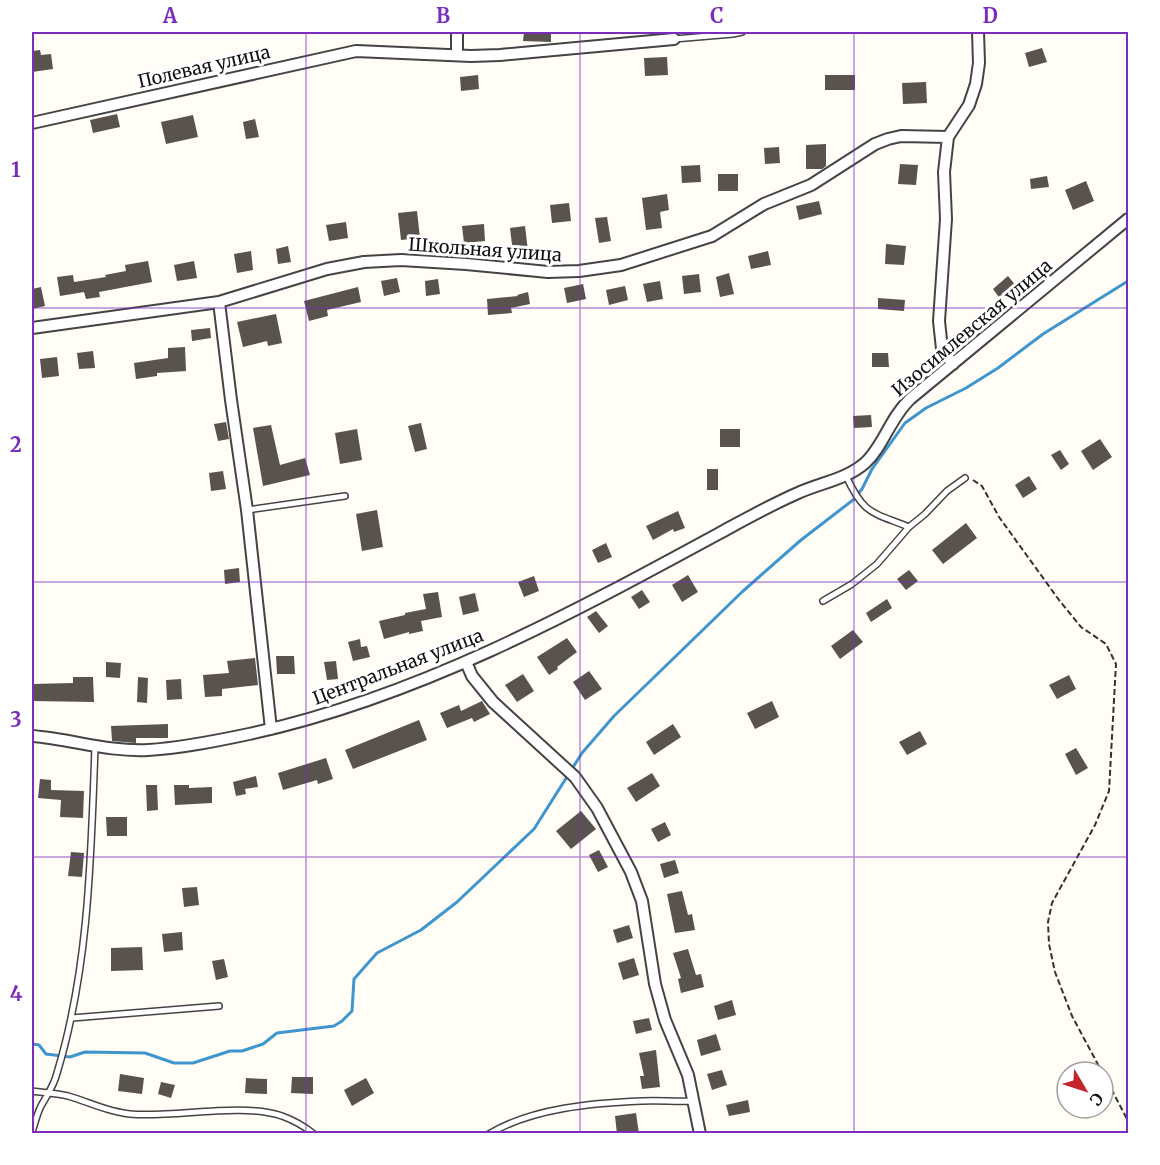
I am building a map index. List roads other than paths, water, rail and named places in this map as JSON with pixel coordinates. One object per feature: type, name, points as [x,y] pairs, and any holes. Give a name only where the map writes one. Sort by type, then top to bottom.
[{"type":"street","points":[[457,32],[457,54]]},
{"type":"street","points":[[953,364],[942,349],[939,321],[946,219],[944,172],[948,136],[969,105],[976,84],[979,63],[978,32]]},
{"type":"street","name":"Полевая улица","points":[[32,123],[356,51],[471,56],[500,55],[674,39]]},
{"type":"street","name":"Школьная улица","points":[[32,328],[219,302],[327,269],[364,262],[401,260],[548,272],[579,271],[621,264],[712,236],[764,204],[810,185],[844,166],[875,144],[901,136],[948,136]]},
{"type":"street","name":"Изосимлевская улица","points":[[750,517],[798,493],[845,475],[867,461],[901,408],[1128,219]]},
{"type":"street","points":[[219,302],[248,510],[271,729]]},
{"type":"street","name":"Центральная улица","points":[[32,736],[114,750],[148,750],[189,745],[319,717],[366,702],[465,662],[640,576],[750,517]]},
{"type":"street","points":[[465,662],[493,702],[575,777],[597,807],[631,872],[642,901],[653,973],[665,1020],[688,1075],[700,1134]]},
{"type":"lane","points":[[674,39],[742,32]]},
{"type":"lane","points":[[845,475],[864,508],[909,527]]},
{"type":"lane","points":[[823,601],[852,584],[877,564],[909,527],[925,514],[947,490],[965,478]]},
{"type":"lane","points":[[248,510],[345,496]]},
{"type":"lane","points":[[32,1132],[41,1106],[57,1075],[72,1018],[90,881],[94,747]]},
{"type":"lane","points":[[72,1018],[219,1006]]},
{"type":"lane","points":[[32,1091],[50,1092],[92,1106],[129,1114],[257,1112],[281,1116],[302,1125],[314,1134]]},
{"type":"lane","points":[[489,1134],[505,1124],[532,1115],[600,1104],[695,1101]]},
{"type":"waterway","points":[[32,1044],[39,1045],[46,1054],[70,1057],[85,1052],[145,1053],[174,1063],[193,1063],[230,1051],[242,1051],[263,1044],[277,1033],[334,1026],[342,1021],[352,1011],[354,979],[377,953],[421,930],[457,902],[534,829],[582,753],[614,716],[742,592],[801,540],[853,500],[905,423],[926,408],[966,388],[998,368],[1043,334],[1128,281]]}]
